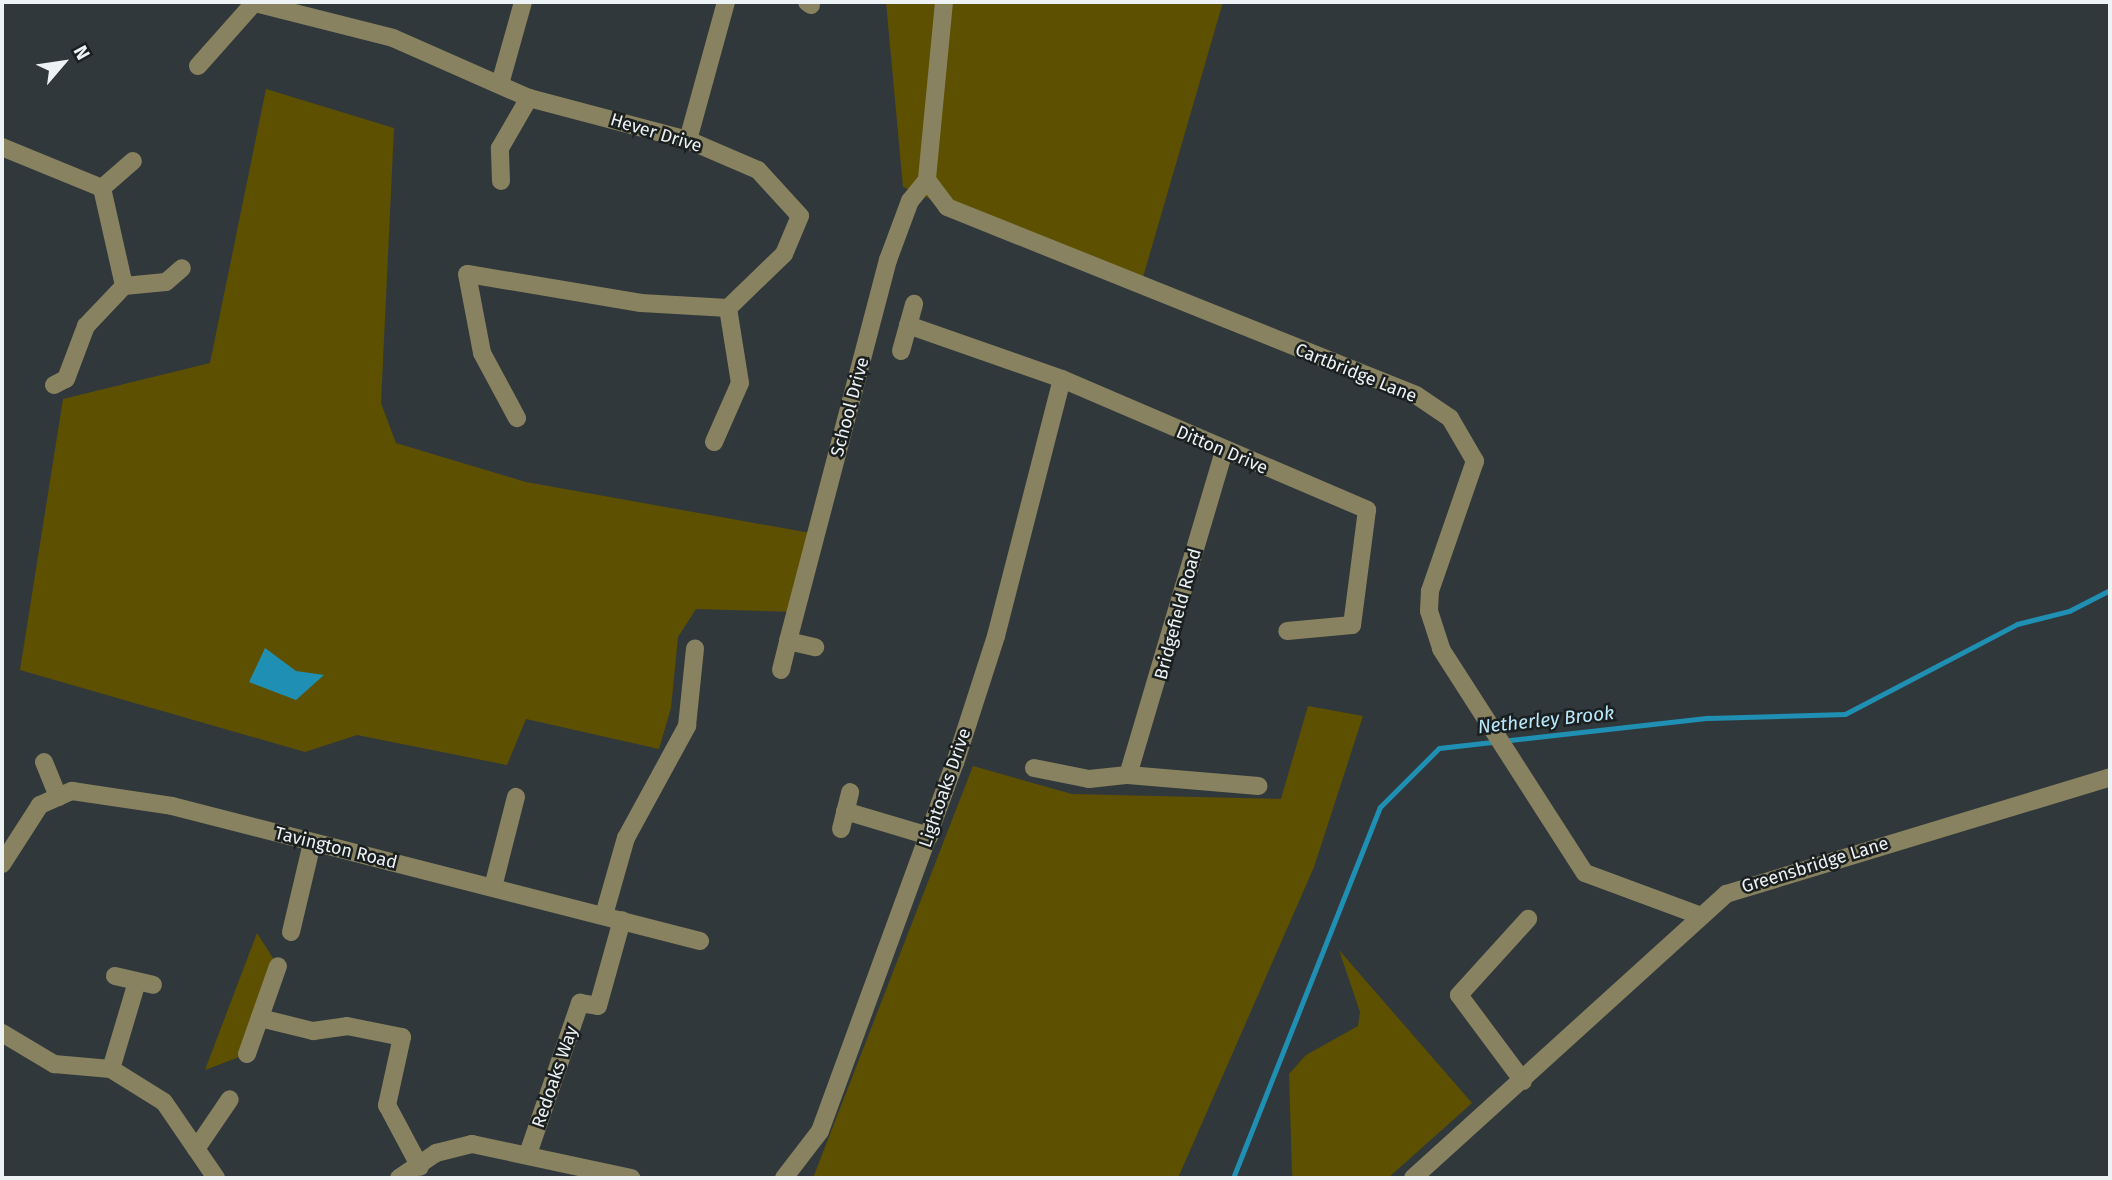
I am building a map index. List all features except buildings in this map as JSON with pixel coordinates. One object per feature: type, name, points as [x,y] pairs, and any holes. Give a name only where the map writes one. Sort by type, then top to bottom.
[{"type":"street","points":[[500,83],[523,2]]},
{"type":"street","points":[[688,140],[726,2]]},
{"type":"street","points":[[927,180],[944,2]]},
{"type":"street","points":[[198,66],[252,3]]},
{"type":"street","name":"Hever Drive","points":[[252,3],[393,38],[529,97],[688,140],[758,170],[800,216],[783,254],[728,308]]},
{"type":"street","points":[[500,181],[500,148],[529,97]]},
{"type":"street","points":[[2,147],[102,188]]},
{"type":"street","points":[[102,188],[133,161]]},
{"type":"street","name":"School Drive","points":[[781,670],[888,260],[910,201],[927,180]]},
{"type":"street","name":"Cartbridge Lane","points":[[927,180],[947,206],[1416,395],[1450,418],[1475,461],[1437,567],[1429,611],[1457,672],[1532,794],[1585,873],[1696,914]]},
{"type":"street","points":[[102,188],[124,286]]},
{"type":"street","points":[[54,385],[66,379],[86,326],[124,286],[166,282],[181,268]]},
{"type":"street","points":[[517,418],[482,353],[467,274],[641,303],[728,308],[740,383],[714,442]]},
{"type":"street","points":[[901,351],[914,304]]},
{"type":"street","name":"Ditton Drive","points":[[908,326],[1062,379],[1224,451],[1367,510],[1352,625],[1287,631]]},
{"type":"street","name":"Lightoaks Drive","points":[[784,1178],[820,1131],[929,836],[996,636],[1062,379]]},
{"type":"street","name":"Bridgefield Road","points":[[1128,775],[1224,451]]},
{"type":"street","points":[[788,641],[815,647]]},
{"type":"street","points":[[604,915],[626,838],[687,726],[695,648]]},
{"type":"street","points":[[2,864],[40,805],[58,797],[44,762]]},
{"type":"street","points":[[1034,768],[1089,779],[1128,775],[1259,786]]},
{"type":"street","name":"Greensbridge Lane","points":[[1413,1178],[1523,1082],[1696,914],[1771,875],[2110,776]]},
{"type":"street","name":"Tavington Road","points":[[58,797],[72,791],[172,806],[700,941]]},
{"type":"street","points":[[850,792],[843,820],[929,836]]},
{"type":"street","points":[[493,887],[516,797]]},
{"type":"street","points":[[291,932],[312,843]]},
{"type":"street","points":[[1523,1082],[1459,996],[1528,919]]},
{"type":"street","name":"Redoaks Way","points":[[529,1151],[580,1003],[598,1006],[622,920]]},
{"type":"street","points":[[247,1054],[278,966]]},
{"type":"street","points":[[111,1069],[145,983],[115,976]]},
{"type":"street","points":[[260,1018],[313,1031],[347,1026],[402,1037],[387,1105],[420,1167]]},
{"type":"street","points":[[2,1035],[54,1064],[111,1069],[164,1102],[216,1178]]},
{"type":"street","points":[[196,1149],[230,1099]]},
{"type":"street","points":[[399,1178],[420,1167],[436,1153],[472,1144],[529,1151],[562,1171],[631,1178]]},
{"type":"shaded area","points":[[886,2],[1223,2],[1139,291],[903,187]]},
{"type":"shaded area","points":[[266,89],[394,128],[381,403],[396,443],[526,482],[816,534],[796,612],[696,609],[678,637],[671,708],[659,749],[526,719],[507,765],[357,735],[305,752],[20,670],[63,399],[210,363]]},
{"type":"shaded area","points":[[1308,706],[1363,716],[1314,867],[1178,1178],[813,1178],[973,766],[1072,794],[1281,799]]},
{"type":"shaded area","points":[[257,933],[278,966],[247,1054],[205,1070]]},
{"type":"shaded area","points":[[1339,950],[1472,1103],[1388,1178],[1293,1178],[1289,1074],[1306,1055],[1358,1026],[1360,1012]]},
{"type":"water","points":[[265,648],[296,671],[324,675],[296,700],[249,682]]},
{"type":"waterway","name":"Netherley Brook","points":[[1233,1178],[1380,807],[1439,748],[1708,718],[1845,714],[2017,624],[2069,611],[2110,590]]}]
